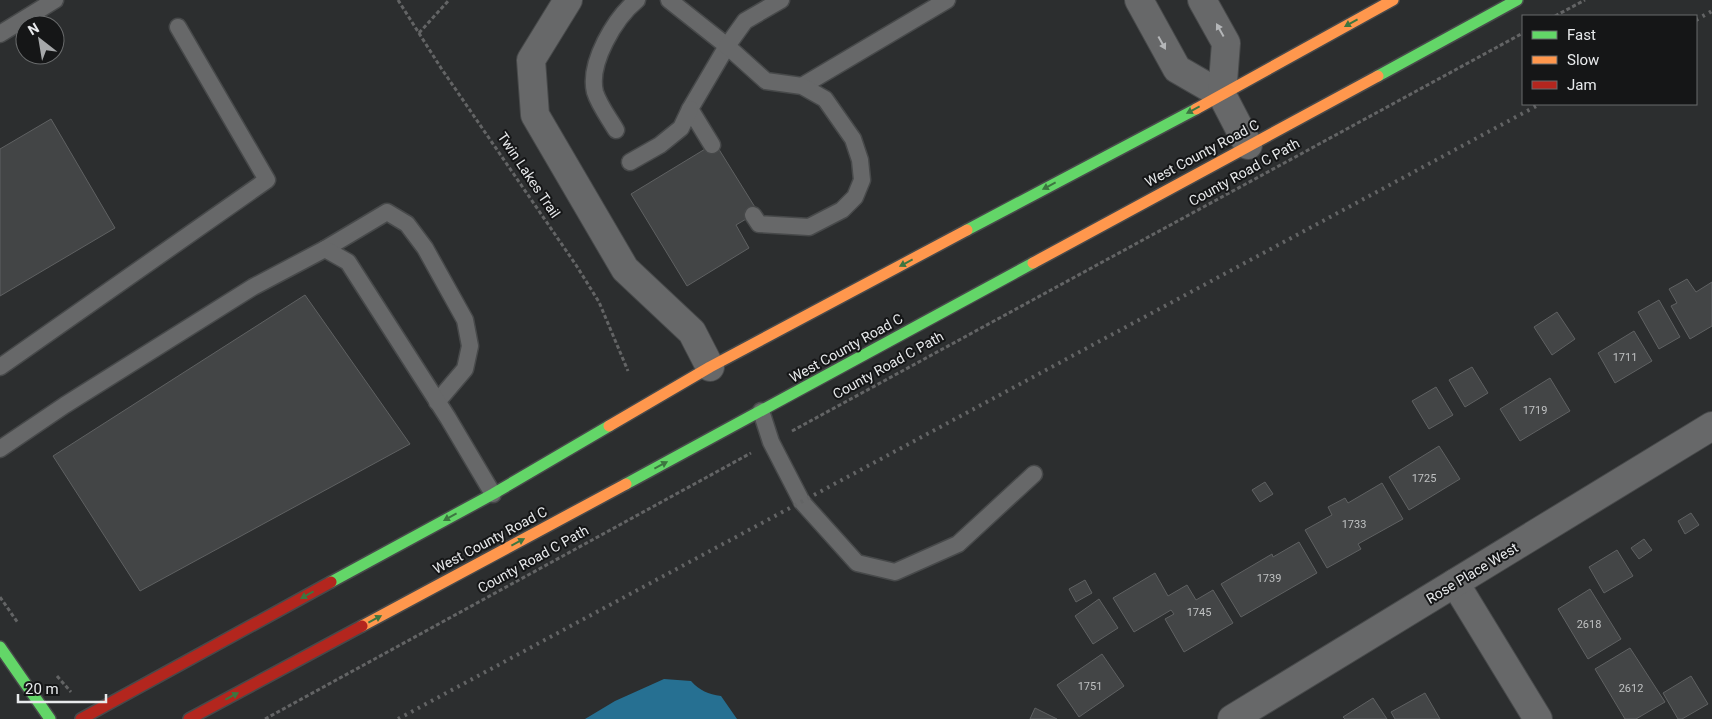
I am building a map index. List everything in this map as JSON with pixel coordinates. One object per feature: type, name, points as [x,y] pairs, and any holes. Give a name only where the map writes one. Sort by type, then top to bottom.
[{"type":"main road","points":[[80,719],[493,494],[710,367],[1222,95],[1393,0]]},
{"type":"main road","name":"West County Road C","points":[[189,719],[761,412],[1517,0]]},
{"type":"main road","points":[[0,647],[50,719]]},
{"type":"street","points":[[568,0],[531,60],[535,115],[625,269],[692,332],[710,367]]},
{"type":"street","points":[[1139,0],[1177,70],[1222,95]]},
{"type":"street","points":[[1202,0],[1226,43],[1222,95],[1248,146]]},
{"type":"street","name":"Rose Place West","points":[[1232,719],[1712,426]]},
{"type":"street","points":[[1455,583],[1538,719]]},
{"type":"lane","points":[[0,34],[55,0]]},
{"type":"lane","points":[[616,130],[595,91],[595,64],[612,30],[627,8],[636,0]]},
{"type":"lane","points":[[669,0],[727,46],[766,81],[802,86],[825,99],[853,139],[860,160],[862,180],[855,197],[842,210],[809,227],[760,224],[753,215]]},
{"type":"lane","points":[[630,162],[660,145],[681,128],[727,46],[745,21],[781,0]]},
{"type":"lane","points":[[802,86],[947,0]]},
{"type":"lane","points":[[0,367],[266,180],[178,27]]},
{"type":"lane","points":[[690,109],[712,145]]},
{"type":"lane","points":[[0,450],[65,404],[253,287],[325,249],[386,212],[407,224],[419,240],[465,320],[470,346],[464,369],[437,402]]},
{"type":"lane","points":[[325,249],[348,262],[493,494]]},
{"type":"lane","points":[[761,412],[771,442],[802,502],[857,563],[895,572],[958,544],[1034,474]]},
{"type":"path","name":"Twin Lakes Trail","points":[[398,0],[599,302],[628,371]]},
{"type":"path","points":[[419,33],[449,0]]},
{"type":"path","points":[[1557,15],[1585,0]]},
{"type":"path","name":"County Road C Path","points":[[265,719],[1522,34]]},
{"type":"water","points":[[664,679],[691,681],[704,692],[721,696],[737,719],[585,719],[615,701]]},
{"type":"building","points":[[51,119],[115,228],[0,296],[0,149]]},
{"type":"building","points":[[715,143],[758,212],[736,225],[749,248],[687,286],[631,194]]},
{"type":"building","points":[[1687,279],[1696,292],[1712,282],[1712,326],[1690,339],[1671,306],[1677,303],[1669,289]]},
{"type":"building","points":[[305,295],[410,444],[140,591],[53,456]]},
{"type":"building","points":[[1659,300],[1680,337],[1659,349],[1638,312]]},
{"type":"building","points":[[1557,312],[1575,339],[1552,355],[1534,327]]},
{"type":"building","points":[[1634,331],[1652,361],[1615,383],[1598,353]]},
{"type":"building","points":[[1472,367],[1488,393],[1465,407],[1449,380]]},
{"type":"building","points":[[1550,378],[1570,411],[1520,441],[1500,409]]},
{"type":"building","points":[[1436,387],[1453,415],[1429,429],[1412,401]]},
{"type":"building","points":[[1439,446],[1460,479],[1409,510],[1389,477]]},
{"type":"building","points":[[1265,482],[1273,494],[1260,502],[1252,490]]},
{"type":"building","points":[[1382,483],[1403,519],[1358,544],[1361,549],[1327,568],[1305,530],[1332,515],[1328,507],[1345,498],[1348,503]]},
{"type":"building","points":[[1691,513],[1699,525],[1685,534],[1678,521]]},
{"type":"building","points":[[1644,539],[1652,550],[1639,559],[1631,548]]},
{"type":"building","points":[[1299,542],[1317,573],[1241,617],[1221,584],[1272,554],[1273,557]]},
{"type":"building","points":[[1617,550],[1633,576],[1604,593],[1589,567]]},
{"type":"building","points":[[1155,573],[1168,596],[1187,585],[1196,600],[1213,590],[1233,623],[1184,652],[1165,619],[1174,614],[1171,610],[1134,632],[1113,598]]},
{"type":"building","points":[[1085,580],[1092,593],[1076,602],[1069,589]]},
{"type":"building","points":[[1590,589],[1621,639],[1588,659],[1558,609]]},
{"type":"building","points":[[1099,599],[1118,628],[1093,644],[1075,616]]},
{"type":"building","points":[[1630,648],[1665,702],[1636,719],[1625,719],[1595,669]]},
{"type":"building","points":[[1102,654],[1124,686],[1079,717],[1057,685]]},
{"type":"building","points":[[1691,676],[1708,704],[1682,719],[1678,719],[1663,693]]},
{"type":"building","points":[[1425,693],[1440,719],[1395,719],[1391,712]]},
{"type":"building","points":[[1373,698],[1387,719],[1345,719],[1343,717]]},
{"type":"building","points":[[1035,708],[1057,719],[1030,719]]},
{"type":"railway","points":[[1697,19],[1712,11]]},
{"type":"railway","points":[[398,719],[1538,105]]},
{"type":"traffic: fast","points":[[1378,76],[1517,0]]},
{"type":"traffic: fast","points":[[967,230],[1196,109]]},
{"type":"traffic: fast","points":[[626,484],[1033,263]]},
{"type":"traffic: fast","points":[[331,582],[493,494],[609,426]]},
{"type":"traffic: fast","points":[[0,647],[50,719]]},
{"type":"traffic: slow","points":[[1196,109],[1393,0]]},
{"type":"traffic: slow","points":[[1033,263],[1378,76]]},
{"type":"traffic: slow","points":[[609,426],[710,367],[967,230]]},
{"type":"traffic: slow","points":[[362,626],[626,484]]},
{"type":"traffic: jam","points":[[81,719],[331,582]]},
{"type":"traffic: jam","points":[[189,719],[362,626]]}]
